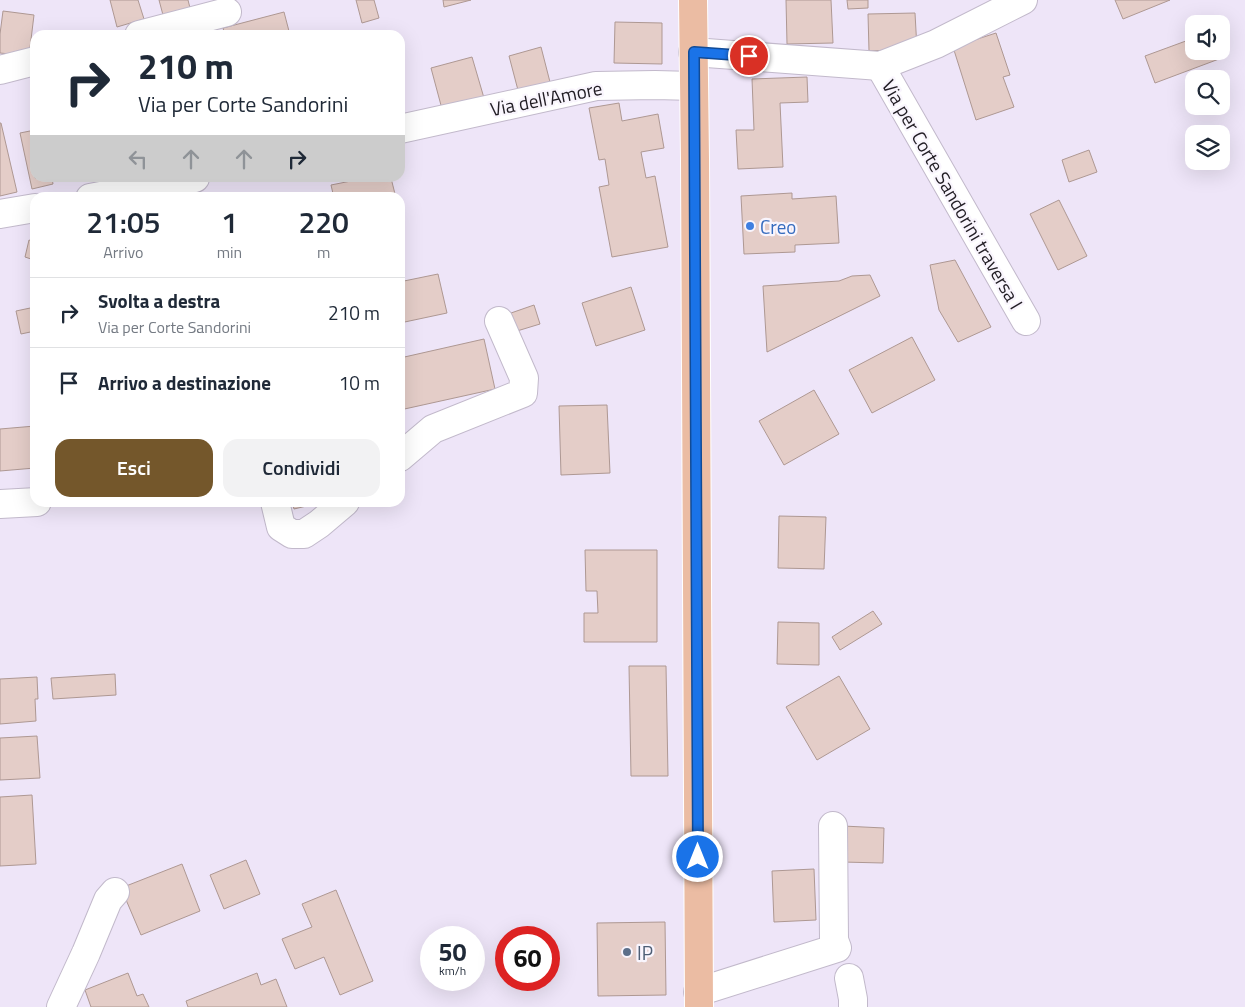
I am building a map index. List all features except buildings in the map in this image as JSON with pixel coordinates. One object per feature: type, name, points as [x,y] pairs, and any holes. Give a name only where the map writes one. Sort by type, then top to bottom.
[{"type":"main road","points":[[692,0],[694,52],[699,1000]]},
{"type":"street","points":[[694,52],[880,66],[936,44],[1023,0]]},
{"type":"street","points":[[158,30],[226,12]]},
{"type":"street","points":[[0,70],[30,63]]},
{"type":"street","name":"Via per Corte Sandorini traversa I","points":[[880,66],[1026,321]]},
{"type":"street","name":"Via dell'Amore","points":[[405,128],[596,86],[694,86]]},
{"type":"street","points":[[138,192],[193,185]]},
{"type":"street","points":[[0,214],[30,209]]},
{"type":"street","points":[[405,453],[433,429],[523,392],[524,378],[499,321]]},
{"type":"street","points":[[0,504],[30,502]]},
{"type":"street","points":[[276,507],[281,527],[292,534],[304,534],[339,507]]},
{"type":"street","points":[[699,1000],[837,948],[834,940],[833,826]]},
{"type":"street","points":[[61,1007],[108,900],[115,892]]},
{"type":"street","points":[[849,978],[853,1007]]},
{"type":"place","name":"Creo","points":[[750,226]]},
{"type":"place","name":"IP","points":[[627,952]]},
{"type":"route","points":[[698,857],[694,52],[749,56]]}]
